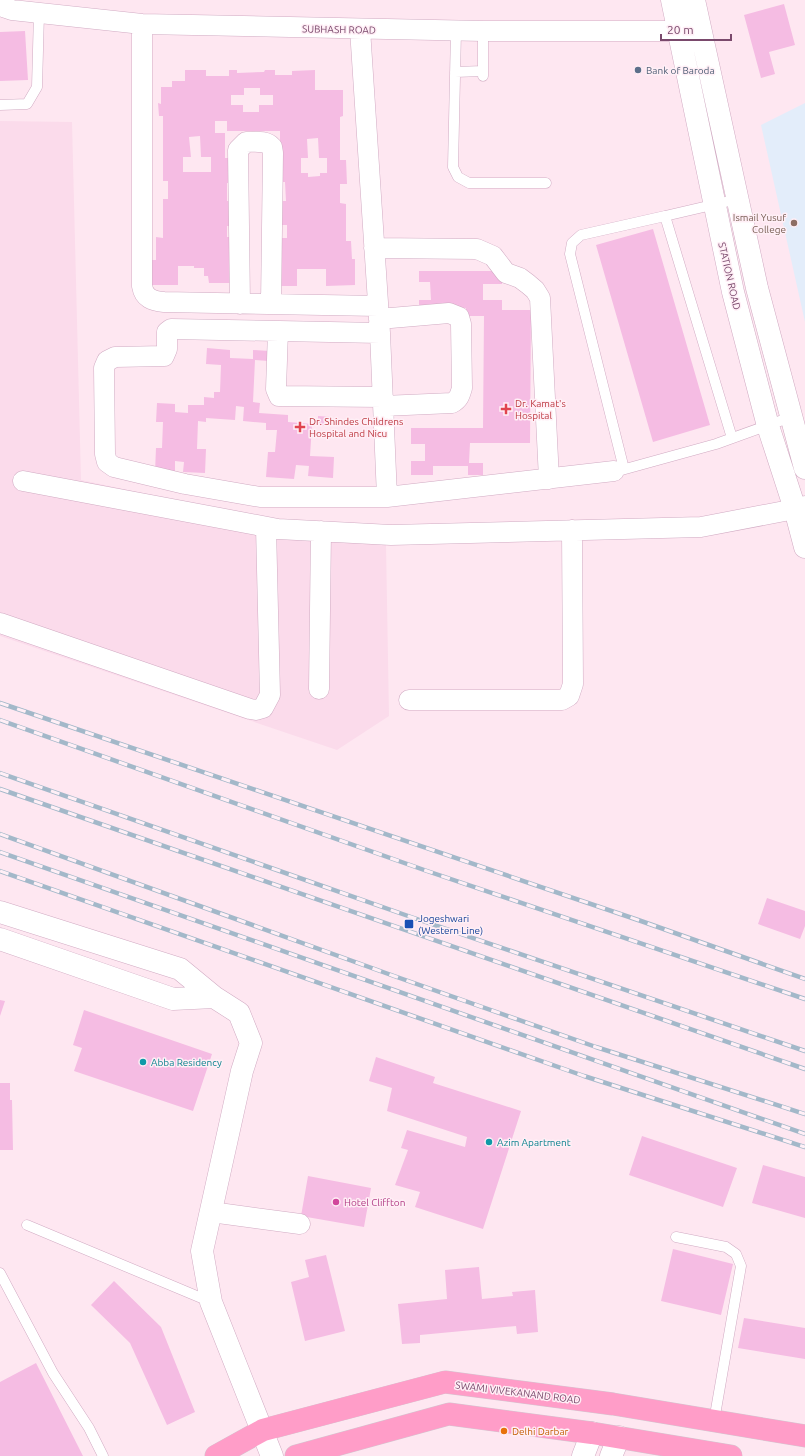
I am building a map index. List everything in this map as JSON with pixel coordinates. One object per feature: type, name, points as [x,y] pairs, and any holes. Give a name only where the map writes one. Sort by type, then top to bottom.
[{"type":"main road","name":"SWAMI VIVEKANAND ROAD","points":[[216,1456],[263,1430],[445,1382],[613,1404],[805,1436]]},
{"type":"main road","points":[[296,1456],[449,1414],[592,1432],[615,1447],[731,1456]]},
{"type":"street","name":"STATION ROAD","points":[[672,0],[733,292],[768,426],[800,508],[805,547]]},
{"type":"street","points":[[694,0],[757,288],[805,468]]},
{"type":"street","name":"SUBHASH ROAD","points":[[0,6],[39,13],[142,24],[456,31],[701,31]]},
{"type":"street","points":[[142,24],[143,292],[147,297],[154,302],[271,304],[379,319]]},
{"type":"street","points":[[360,29],[379,319],[387,497]]},
{"type":"street","points":[[240,304],[238,150],[240,146],[246,142],[268,143],[272,147],[273,153],[271,304]]},
{"type":"street","points":[[374,248],[477,249],[493,256],[506,273],[520,278],[535,290],[540,298],[549,479]]},
{"type":"street","points":[[278,331],[276,389],[279,396],[452,403],[460,397],[462,388],[461,324],[459,317],[449,314],[379,319],[278,331],[171,329],[167,332],[167,349],[164,356],[110,358],[104,368],[105,454],[107,462],[114,467],[185,484],[260,497],[387,497],[619,470]]},
{"type":"street","points":[[23,481],[266,527],[391,535],[701,527],[800,508]]},
{"type":"street","points":[[0,623],[250,709],[256,710],[263,708],[270,695],[266,527]]},
{"type":"street","points":[[409,700],[562,700],[570,696],[574,684],[572,530]]},
{"type":"street","points":[[318,689],[321,531]]},
{"type":"street","points":[[0,912],[180,969],[214,997],[239,1013],[251,1043],[242,1071],[202,1251],[211,1302],[263,1430],[272,1456]]},
{"type":"street","points":[[48,955],[55,930]]},
{"type":"street","points":[[0,939],[173,999],[214,997]]},
{"type":"street","points":[[211,1212],[300,1224]]},
{"type":"street","points":[[583,1456],[592,1432]]},
{"type":"lane","points":[[0,105],[27,104],[36,91],[39,13]]},
{"type":"lane","points":[[456,31],[453,167],[458,177],[469,183],[546,183]]},
{"type":"lane","points":[[455,72],[483,73],[483,31]]},
{"type":"lane","points":[[738,199],[581,235],[576,238],[570,247],[619,470],[732,438],[791,417]]},
{"type":"lane","points":[[665,216],[732,438]]},
{"type":"lane","points":[[27,1225],[211,1302]]},
{"type":"lane","points":[[676,1237],[726,1247],[736,1254],[742,1266],[714,1421]]},
{"type":"lane","points":[[0,1273],[53,1373],[89,1428],[103,1456]]},
{"type":"shaded area","name":"Ismail Yusuf College","points":[[805,103],[805,322],[761,125]]},
{"type":"shaded area","points":[[0,121],[72,122],[81,480],[386,545],[389,716],[337,750],[0,636]]},
{"type":"building","points":[[784,4],[795,45],[769,52],[775,74],[761,78],[744,15]]},
{"type":"building","points":[[25,31],[28,80],[0,81],[0,32]]},
{"type":"building","points":[[185,70],[206,70],[206,76],[229,76],[229,70],[237,70],[237,73],[275,70],[275,75],[292,75],[292,71],[315,70],[315,90],[343,90],[343,116],[340,117],[340,160],[346,160],[347,184],[340,184],[340,203],[346,204],[346,241],[351,241],[352,259],[355,259],[355,285],[326,286],[326,269],[297,269],[297,286],[272,286],[278,238],[287,238],[287,225],[280,225],[280,201],[286,201],[285,182],[282,182],[280,131],[227,131],[227,121],[215,121],[215,133],[225,133],[225,158],[230,158],[231,183],[227,183],[227,201],[231,201],[231,226],[227,226],[227,237],[232,237],[235,283],[209,283],[208,276],[204,276],[204,268],[194,268],[194,266],[178,266],[178,285],[151,285],[151,260],[156,260],[156,237],[163,238],[163,199],[168,199],[168,181],[163,181],[163,116],[159,116],[158,103],[161,104],[161,87],[172,87],[172,81],[185,81]],"holes":[[[244,88],[260,88],[260,95],[273,95],[273,105],[259,105],[259,112],[243,112],[243,105],[231,105],[231,95],[244,95]],[[200,136],[201,157],[211,157],[211,172],[183,172],[183,157],[191,157],[189,137]],[[318,138],[319,158],[327,158],[327,173],[320,173],[320,176],[308,177],[308,173],[301,173],[301,158],[308,158],[307,139]]]},
{"type":"building","points":[[653,229],[710,425],[653,442],[596,245]]},
{"type":"building","points":[[419,271],[502,271],[502,284],[483,284],[483,300],[502,300],[502,310],[531,310],[530,443],[470,443],[469,463],[483,463],[483,475],[468,475],[468,466],[433,466],[433,475],[411,475],[411,461],[425,461],[425,444],[411,444],[411,428],[483,428],[484,316],[466,316],[466,308],[439,307],[419,314],[419,300],[431,300],[430,282],[419,282]]},
{"type":"building","points":[[207,348],[230,350],[230,358],[253,359],[253,350],[270,351],[269,361],[255,360],[253,402],[260,403],[259,413],[288,415],[288,422],[312,424],[310,456],[334,457],[333,478],[308,476],[309,466],[296,465],[294,479],[266,477],[268,452],[275,452],[277,430],[266,430],[266,423],[243,421],[244,407],[236,406],[235,420],[206,418],[206,422],[198,421],[197,449],[206,449],[205,473],[183,472],[184,462],[175,461],[175,473],[155,472],[156,448],[162,448],[163,422],[156,422],[157,403],[175,404],[175,412],[188,413],[188,405],[204,405],[204,397],[214,398],[214,392],[220,392],[221,365],[206,364]]},
{"type":"building","points":[[318,416],[332,417],[331,426],[318,425]]},
{"type":"building","points":[[767,898],[805,911],[805,926],[800,939],[758,924]]},
{"type":"building","points":[[0,1000],[5,1001],[0,1016]]},
{"type":"building","name":"Abba Residency","points":[[84,1010],[212,1054],[193,1111],[74,1071],[82,1048],[73,1045]]},
{"type":"building","name":"Azim Apartment","points":[[376,1057],[435,1077],[433,1083],[521,1111],[483,1229],[415,1207],[420,1192],[395,1185],[408,1150],[401,1148],[407,1130],[465,1147],[467,1137],[387,1111],[392,1088],[369,1081]]},
{"type":"building","points":[[0,1083],[10,1083],[10,1100],[12,1100],[13,1150],[0,1150]]},
{"type":"building","points":[[642,1136],[737,1168],[723,1207],[629,1175]]},
{"type":"building","points":[[763,1165],[805,1177],[805,1218],[752,1203]]},
{"type":"building","name":"Hotel Cliffton","points":[[308,1176],[371,1188],[364,1227],[301,1216]]},
{"type":"building","points":[[673,1249],[733,1264],[721,1315],[661,1301]]},
{"type":"building","points":[[326,1255],[345,1331],[305,1341],[291,1282],[309,1277],[305,1260]]},
{"type":"building","points":[[479,1267],[482,1299],[513,1296],[512,1292],[535,1290],[538,1332],[517,1334],[516,1326],[420,1335],[420,1343],[402,1344],[398,1304],[447,1299],[445,1270]]},
{"type":"building","points":[[114,1281],[161,1327],[195,1412],[167,1425],[130,1343],[91,1305]]},
{"type":"building","points":[[744,1318],[805,1328],[805,1359],[738,1348]]},
{"type":"building","points":[[36,1363],[83,1456],[0,1456],[0,1382]]},
{"type":"railway","points":[[0,703],[641,921],[805,979]]},
{"type":"railway","points":[[0,720],[427,871],[805,999]]},
{"type":"railway","points":[[0,773],[411,917],[805,1051]]},
{"type":"railway","points":[[0,789],[805,1069]]},
{"type":"railway","points":[[0,834],[596,1047],[805,1114]]},
{"type":"railway","points":[[0,852],[805,1134]]},
{"type":"railway","points":[[0,871],[584,1076],[805,1147]]},
{"type":"place","name":"Bank of Baroda","points":[[638,70]]},
{"type":"place","name":"Ismail Yusuf College","points":[[794,223]]},
{"type":"place","name":"Dr. Kamat's Hospital","points":[[506,409]]},
{"type":"place","name":"Dr. Shindes Childrens Hospital and Nicu","points":[[300,427]]},
{"type":"place","name":"Jogeshwari (Western Line)","points":[[409,924]]},
{"type":"place","name":"Abba Residency","points":[[143,1062]]},
{"type":"place","name":"Azim Apartment","points":[[489,1142]]},
{"type":"place","name":"Hotel Cliffton","points":[[336,1202]]},
{"type":"place","name":"Delhi Darbar","points":[[504,1431]]}]
